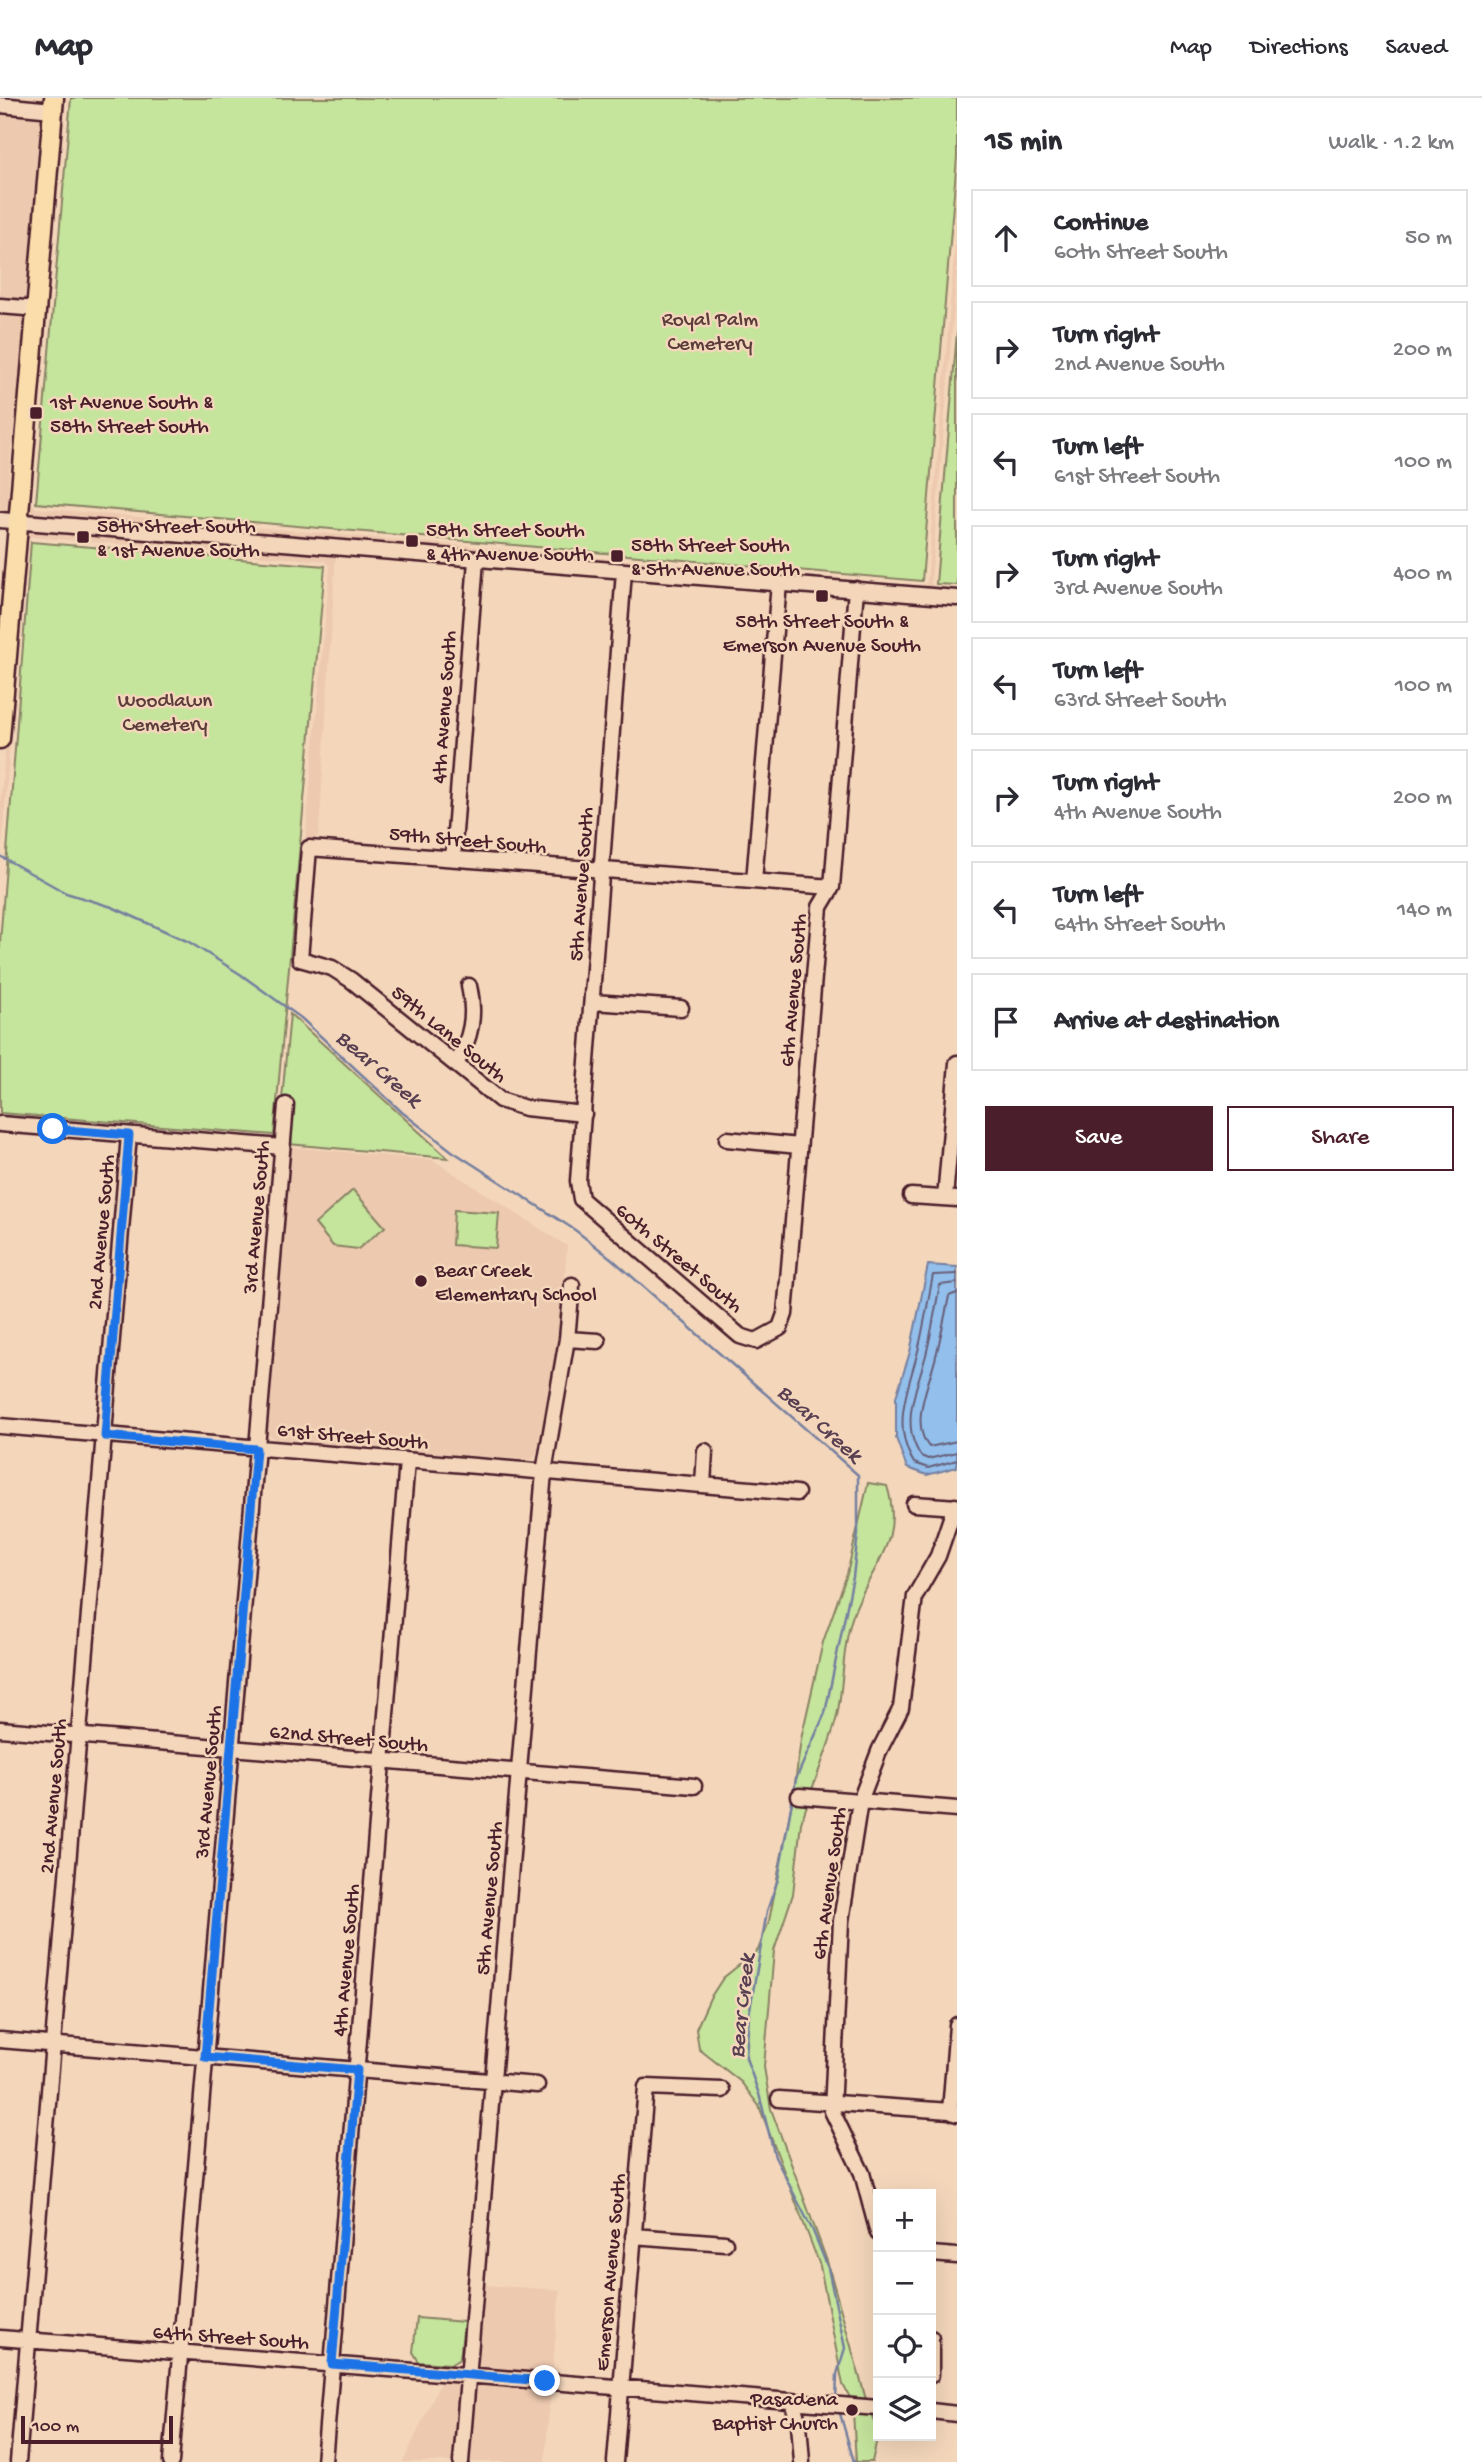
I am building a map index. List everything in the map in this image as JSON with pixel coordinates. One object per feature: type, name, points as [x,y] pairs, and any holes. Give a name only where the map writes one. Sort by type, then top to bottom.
[{"type":"main road","points":[[0,739],[38,309],[53,104]]},
{"type":"street","points":[[0,105],[53,104]]},
{"type":"street","points":[[0,306],[38,309]]},
{"type":"street","points":[[0,520],[957,597]]},
{"type":"street","name":"4th Avenue South","points":[[453,858],[476,560]]},
{"type":"street","name":"5th Avenue South","points":[[580,1199],[578,1181],[624,571]]},
{"type":"street","points":[[754,881],[779,583]]},
{"type":"street","name":"6th Avenue South","points":[[756,1341],[780,1328],[785,1314],[820,907],[832,887],[856,589]]},
{"type":"street","name":"59th Street South","points":[[300,959],[309,848],[832,887]]},
{"type":"street","name":"59th Lane South","points":[[300,959],[332,968],[351,980],[500,1100],[526,1108],[583,1114]]},
{"type":"street","points":[[456,1064],[471,1031],[473,1004],[469,986]]},
{"type":"street","points":[[593,1002],[681,1008]]},
{"type":"street","points":[[911,1196],[951,1199],[957,1063]]},
{"type":"street","name":"3rd Avenue South","points":[[171,2462],[286,1105]]},
{"type":"street","points":[[0,1124],[282,1147]]},
{"type":"street","name":"2nd Avenue South","points":[[18,2462],[129,1135]]},
{"type":"street","points":[[727,1139],[799,1146]]},
{"type":"street","name":"60th Street South","points":[[580,1199],[740,1336],[756,1341]]},
{"type":"street","name":"5th Avenue South","points":[[461,2462],[544,1472],[567,1339],[572,1285]]},
{"type":"street","points":[[567,1339],[598,1341]]},
{"type":"street","name":"61st Street South","points":[[0,1426],[797,1493]]},
{"type":"street","points":[[703,1485],[705,1451]]},
{"type":"street","name":"4th Avenue South","points":[[324,2462],[407,1461]]},
{"type":"street","points":[[914,1504],[956,1506]]},
{"type":"street","name":"6th Avenue South","points":[[873,2215],[862,2173],[836,2122],[832,2100],[841,1921],[860,1801],[880,1749],[901,1708],[910,1614],[915,1596],[938,1556],[956,1506]]},
{"type":"street","name":"62nd Street South","points":[[0,1729],[694,1786]]},
{"type":"street","points":[[799,1796],[957,1809]]},
{"type":"street","points":[[779,2099],[832,2100],[953,2113],[957,2025]]},
{"type":"street","points":[[0,2040],[537,2085]]},
{"type":"street","name":"Emerson Avenue South","points":[[615,2462],[646,2087],[722,2090]]},
{"type":"street","points":[[633,2236],[725,2243]]},
{"type":"street","points":[[936,2254],[957,2256]]},
{"type":"street","name":"64th Street South","points":[[0,2338],[873,2408]]},
{"type":"street","points":[[792,2402],[799,2423],[802,2462]]},
{"type":"street","points":[[936,2412],[957,2414]]},
{"type":"shaded area","points":[[60,98],[66,98],[31,502],[36,508],[921,586],[927,582],[957,218],[957,272],[931,583],[936,588],[957,592],[26,517]]},
{"type":"shaded area","points":[[0,110],[47,114],[32,304],[0,301]]},
{"type":"shaded area","points":[[0,312],[31,314],[23,414],[11,448],[8,494],[12,516],[0,515]]},
{"type":"shaded area","points":[[25,527],[336,553],[319,835],[311,842],[305,842],[330,566],[325,561],[31,537],[26,541],[2,846],[0,845],[0,805]]},
{"type":"shaded area","name":"Bear Creek Elementary School","points":[[290,1147],[433,1160],[567,1246],[560,1334],[537,1454],[532,1460],[278,1441],[266,1433]]},
{"type":"shaded area","points":[[486,2285],[560,2290],[552,2377],[475,2371],[481,2296]]},
{"type":"shaded area","points":[[442,2379],[462,2381],[456,2462],[403,2462]]},
{"type":"shaded area","points":[[474,2382],[551,2387],[545,2462],[467,2462]]},
{"type":"green space","name":"Royal Palm Cemetery","points":[[71,98],[957,98],[957,157],[922,581],[36,503]]},
{"type":"green space","points":[[957,332],[957,585],[936,584]]},
{"type":"green space","name":"Woodlawn Cemetery","points":[[31,542],[325,566],[274,1135],[0,1113],[0,943]]},
{"type":"green space","points":[[290,1014],[448,1158],[288,1144],[293,1101],[282,1099]]},
{"type":"green space","points":[[353,1190],[385,1227],[358,1249],[333,1246],[315,1224]]},
{"type":"green space","points":[[454,1210],[499,1213],[496,1248],[452,1245]]},
{"type":"green space","points":[[868,1483],[887,1486],[892,1523],[889,1539],[853,1615],[837,1716],[811,1792],[794,1791],[801,1739],[823,1642],[847,1574]]},
{"type":"green space","points":[[793,1797],[793,1801],[808,1802],[801,1823],[793,1894],[774,1951],[764,2067],[771,2109],[827,2261],[867,2403],[852,2401],[843,2385],[820,2266],[759,2106],[741,2082],[699,2049],[696,2029],[710,1998],[723,1978],[758,1950],[769,1921]]},
{"type":"green space","points":[[417,2318],[464,2322],[460,2359],[451,2364],[419,2362],[413,2352]]},
{"type":"green space","points":[[853,2412],[872,2413],[873,2441],[876,2441],[872,2462],[856,2462]]},
{"type":"water","points":[[928,1265],[957,1267],[957,1467],[927,1475],[907,1468],[896,1438],[896,1397],[910,1352]]},
{"type":"waterway","name":"Bear Creek","points":[[0,856],[66,893],[112,907],[189,942],[240,974],[301,1018],[403,1113],[452,1151],[575,1230],[612,1259],[858,1475],[858,1533],[853,1577],[825,1713],[796,1779],[778,1879],[767,1911],[749,2015],[746,2058],[759,2094],[775,2157],[813,2231],[828,2268],[845,2348],[837,2374],[836,2401]]},
{"type":"waterway","name":"Bear Creek","points":[[839,2410],[854,2462]]},
{"type":"place","name":"1st Avenue South & 58th Street South","points":[[36,413]]},
{"type":"place","name":"58th Street South & 1st Avenue South","points":[[83,537]]},
{"type":"place","name":"58th Street South & 4th Avenue South","points":[[412,541]]},
{"type":"place","name":"58th Street South & 5th Avenue South","points":[[617,556]]},
{"type":"place","name":"58th Street South & Emerson Avenue South","points":[[822,596]]},
{"type":"place","name":"Bear Creek Elementary School","points":[[421,1281]]},
{"type":"place","name":"Pasadena Baptist Church","points":[[852,2410]]},
{"type":"route","points":[[53,1129],[129,1135],[105,1436],[256,1449],[205,2057],[357,2070],[332,2364],[545,2381]]}]
